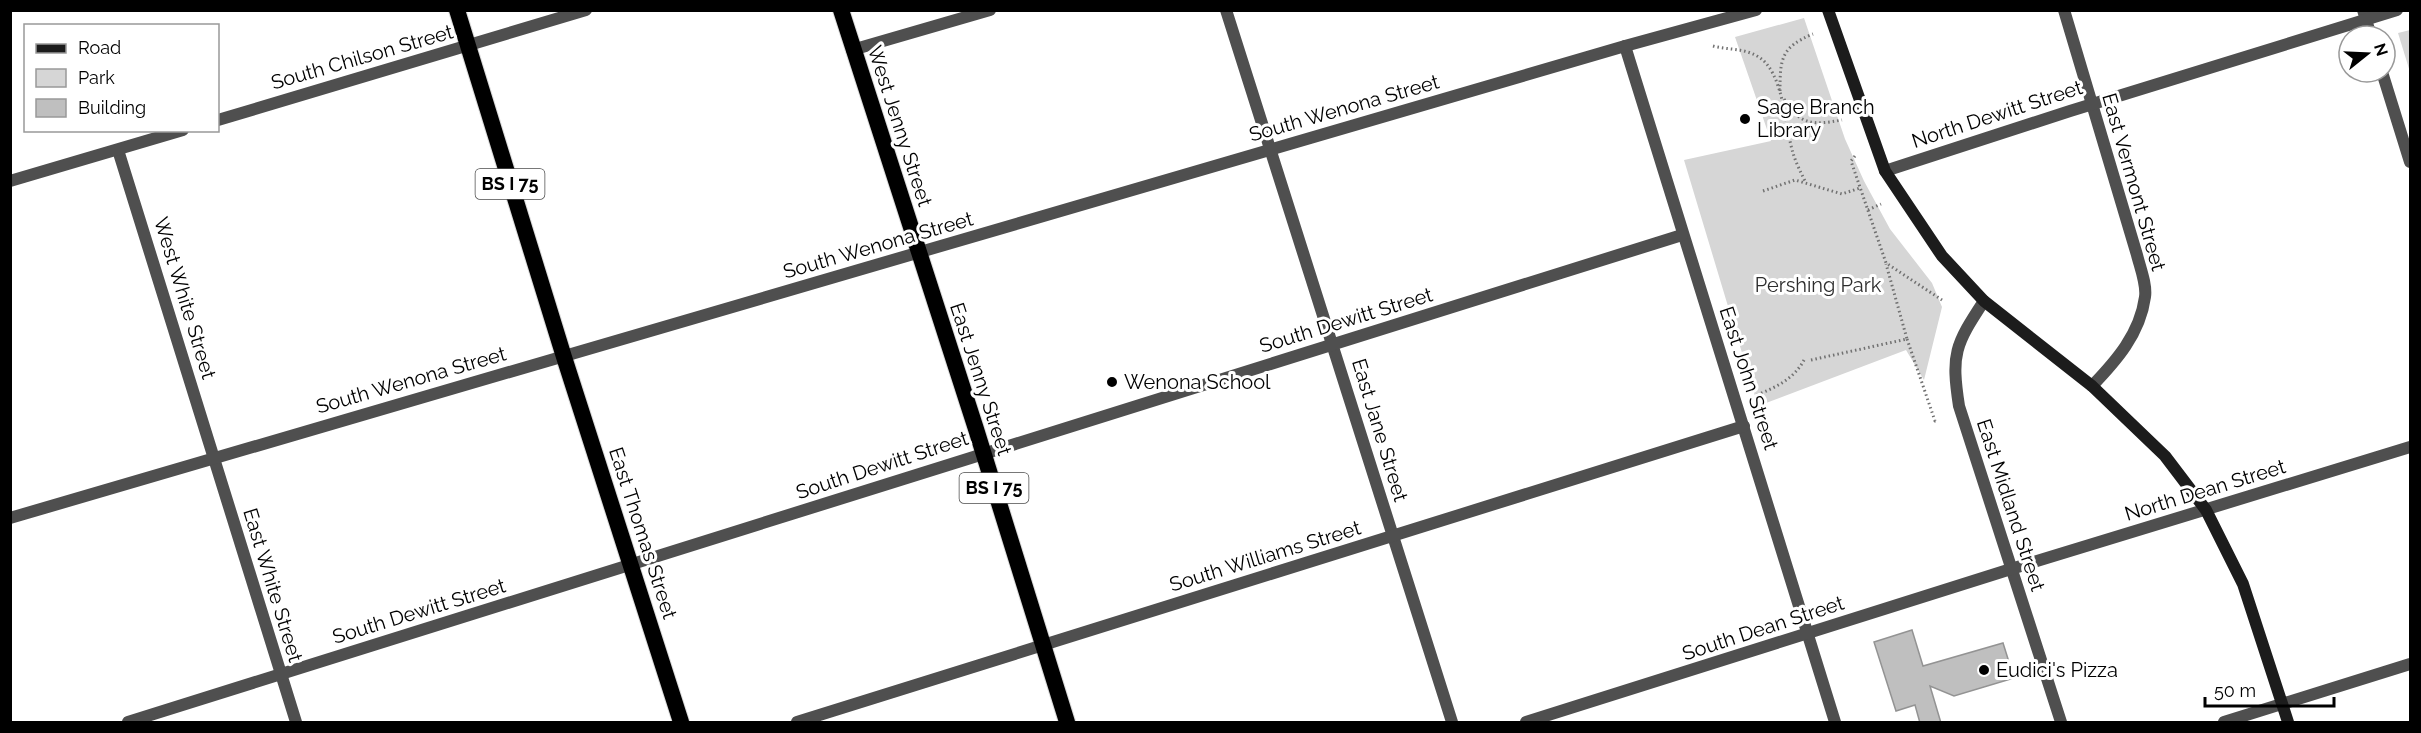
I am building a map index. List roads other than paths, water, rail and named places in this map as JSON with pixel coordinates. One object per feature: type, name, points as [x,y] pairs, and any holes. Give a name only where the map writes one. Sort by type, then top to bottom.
[{"type":"highway","name":"BS I 75","points":[[457,10],[564,357]]},
{"type":"highway","name":"West Jenny Street","points":[[841,10],[919,254]]},
{"type":"highway","name":"East Jenny Street","points":[[919,254],[1067,723]]},
{"type":"highway","name":"East Thomas Street","points":[[564,357],[681,723]]},
{"type":"main road","points":[[1828,10],[1885,171],[1942,256],[1984,301],[2092,386],[2165,456],[2206,510],[2243,584],[2288,723]]},
{"type":"street","name":"South Chilson Street","points":[[219,120],[586,10]]},
{"type":"street","points":[[852,50],[990,10]]},
{"type":"street","name":"East Jane Street","points":[[1226,10],[1452,723]]},
{"type":"street","name":"South Wenona Street","points":[[10,518],[1625,46],[1756,10]]},
{"type":"street","name":"East Vermont Street","points":[[2064,10],[2137,255],[2146,296],[2135,329],[2121,356],[2092,386]]},
{"type":"street","name":"North Dewitt Street","points":[[1885,171],[2364,15],[2397,10]]},
{"type":"street","name":"East John Street","points":[[1625,46],[1682,236],[1744,426],[1835,723]]},
{"type":"street","points":[[2386,84],[2410,162]]},
{"type":"street","points":[[10,181],[176,132]]},
{"type":"street","name":"West White Street","points":[[118,150],[214,458]]},
{"type":"street","name":"South Dewitt Street","points":[[128,723],[983,453],[1682,236]]},
{"type":"street","name":"East Midland Street","points":[[1984,301],[1961,336],[1955,357],[1959,406],[2061,723]]},
{"type":"street","name":"South Williams Street","points":[[797,723],[1744,426]]},
{"type":"street","name":"North Dean Street","points":[[2011,569],[2410,447]]},
{"type":"street","name":"East White Street","points":[[214,458],[296,723]]},
{"type":"street","name":"South Dean Street","points":[[1526,723],[2011,569]]},
{"type":"street","points":[[2223,723],[2410,664]]},
{"type":"place","name":"Sage Branch Library","points":[[1745,119]]},
{"type":"place","name":"Wenona School","points":[[1112,382]]},
{"type":"place","name":"Eudici's Pizza","points":[[1984,670]]},
{"type":"park label","name":"Pershing Park","points":[[1818,285]]}]
